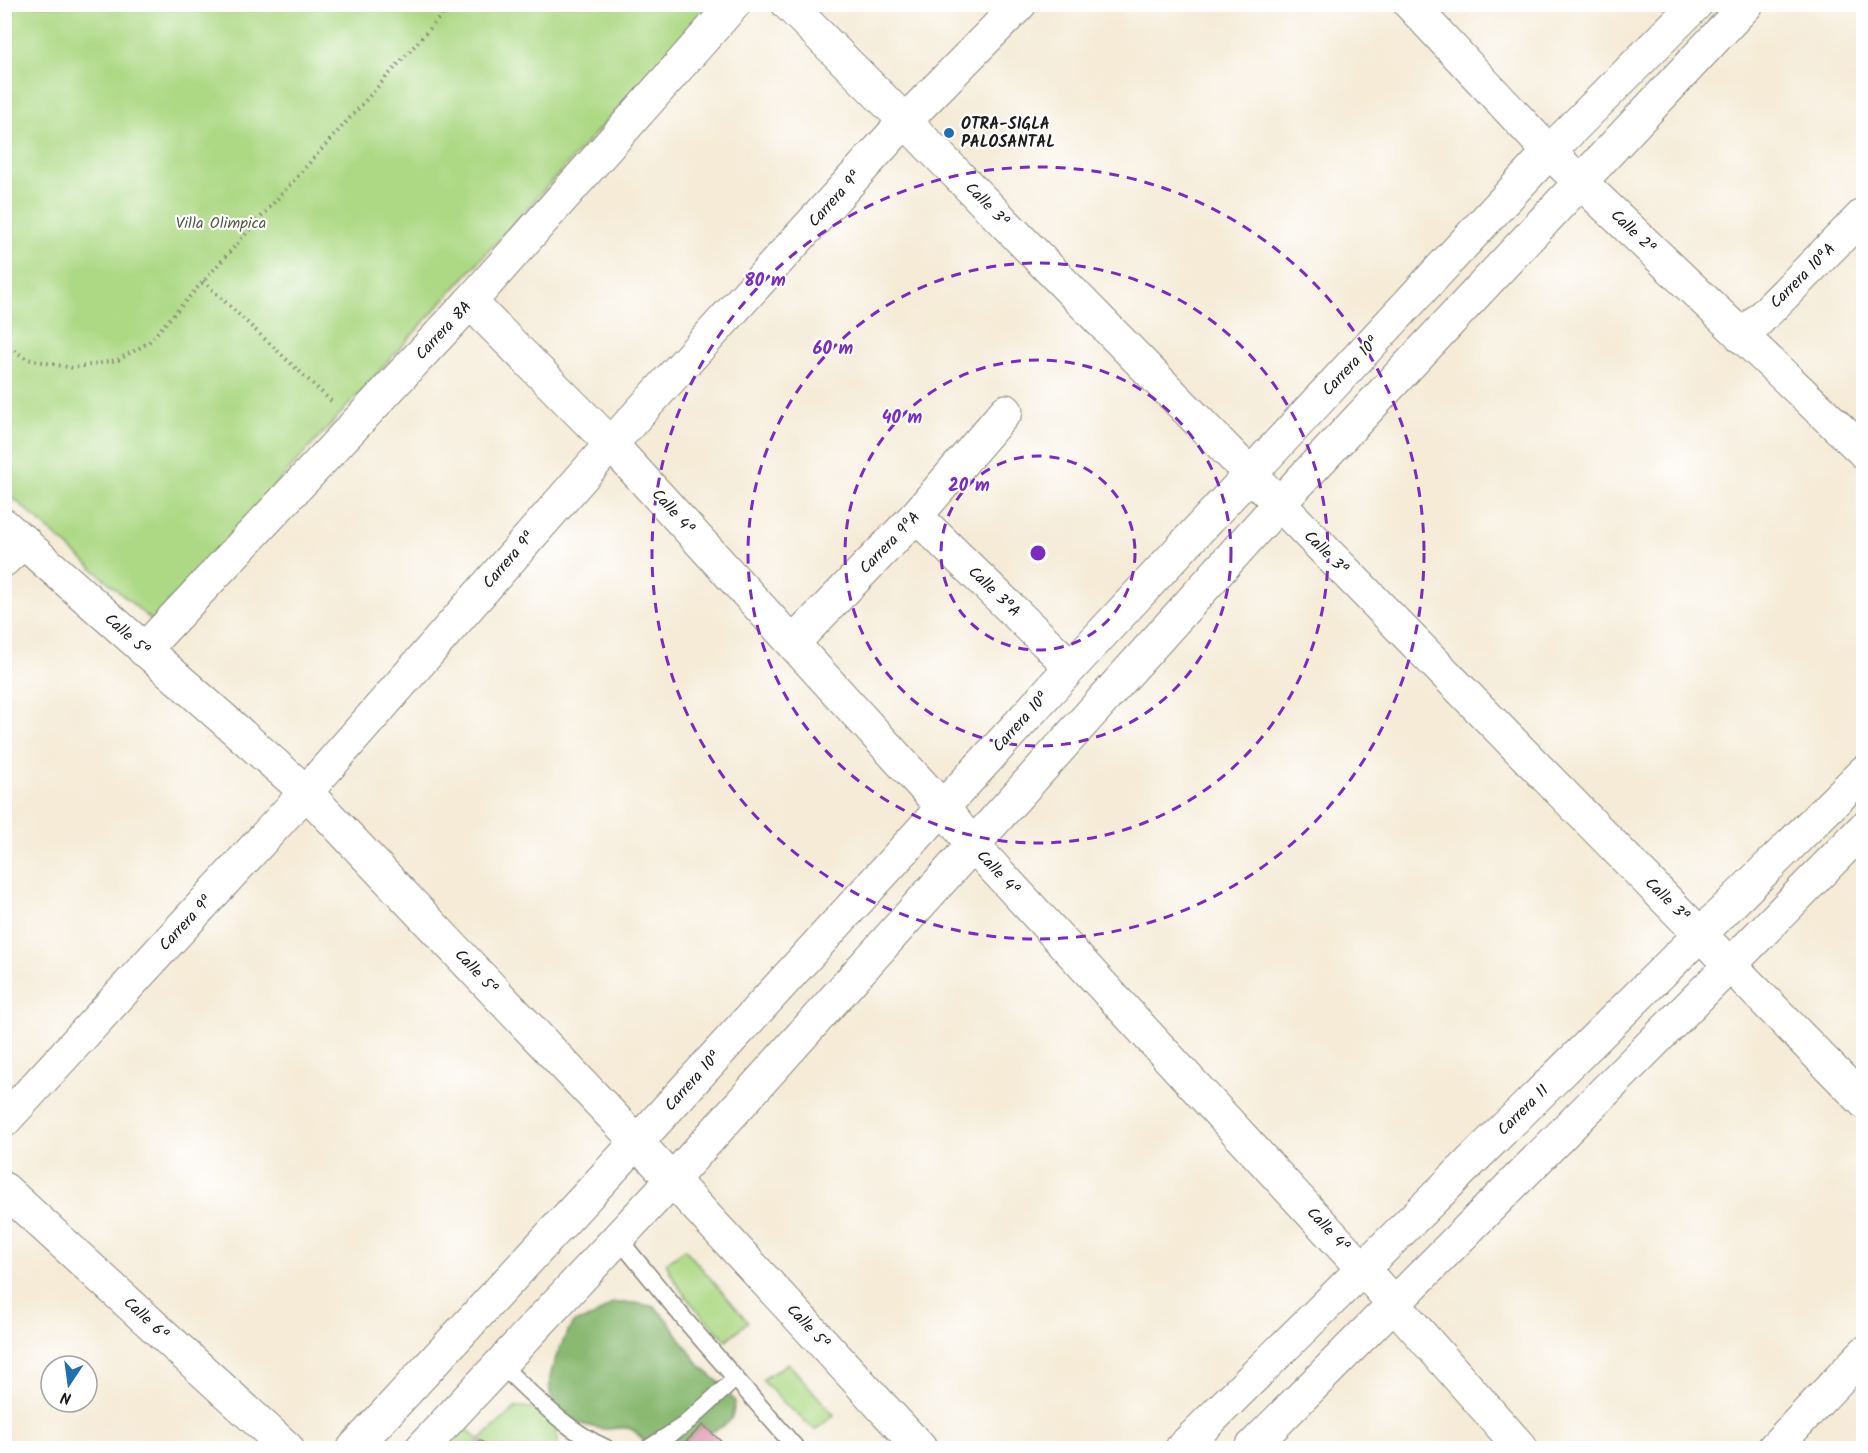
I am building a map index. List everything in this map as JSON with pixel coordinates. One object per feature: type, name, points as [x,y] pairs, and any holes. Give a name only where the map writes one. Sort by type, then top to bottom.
[{"type":"street","name":"Carrera 8A","points":[[144,650],[470,302],[734,4]]},
{"type":"street","name":"Calle 3ª","points":[[788,4],[1863,1102]]},
{"type":"street","name":"Carrera 9ª","points":[[4,1121],[306,792],[611,444],[905,121],[1020,4]]},
{"type":"street","name":"Calle 2ª","points":[[1410,4],[1549,152],[1863,452]]},
{"type":"street","name":"Carrera 10ª","points":[[354,1449],[1071,667],[1549,152],[1696,4]]},
{"type":"street","points":[[422,1449],[672,1180],[1278,505],[1747,4]]},
{"type":"street","name":"Carrera 10ªA","points":[[1742,337],[1863,214]]},
{"type":"street","name":"Calle 4ª","points":[[470,302],[611,444],[943,808],[973,845],[1395,1303],[1521,1449]]},
{"type":"street","name":"Carrera 9ªA","points":[[793,643],[916,516],[1006,411]]},
{"type":"street","name":"Calle 3ªA","points":[[916,516],[1071,667]]},
{"type":"street","name":"Calle 5ª","points":[[11,542],[144,650],[306,792],[637,1142],[920,1449]]},
{"type":"street","name":"Carrera 11","points":[[1182,1449],[1863,772]]},
{"type":"street","points":[[1251,1449],[1863,828]]},
{"type":"street","name":"Calle 6ª","points":[[4,1189],[287,1449]]},
{"type":"street","points":[[1774,1449],[1863,1353]]},
{"type":"lane","points":[[618,1238],[796,1449]]},
{"type":"lane","points":[[501,1365],[561,1422],[577,1434],[605,1449]]},
{"type":"lane","points":[[649,1449],[684,1425],[735,1379]]},
{"type":"lane","points":[[582,1449],[605,1449]]},
{"type":"path","points":[[4,344],[27,359],[73,368],[118,360],[148,343],[452,4]]},
{"type":"path","points":[[203,281],[356,424]]},
{"type":"green space","name":"Villa Olimpica","points":[[5,5],[712,5],[152,621],[5,491]]},
{"type":"green space","points":[[685,1249],[748,1322],[726,1340],[684,1295],[666,1263]]},
{"type":"green space","points":[[613,1303],[635,1303],[655,1307],[668,1321],[699,1365],[723,1386],[735,1402],[729,1422],[711,1432],[703,1425],[679,1448],[650,1448],[631,1429],[602,1429],[585,1425],[567,1417],[556,1407],[550,1395],[550,1381],[558,1352],[573,1323],[593,1317]]},
{"type":"green space","points":[[788,1363],[834,1415],[815,1430],[762,1380]]},
{"type":"green space","points":[[523,1407],[538,1411],[549,1420],[556,1433],[558,1448],[489,1448],[480,1440],[515,1408]]},
{"type":"green space","points":[[462,1425],[480,1440],[472,1448],[439,1448]]},
{"type":"building","points":[[703,1425],[711,1432],[728,1448],[679,1448]]},
{"type":"building","points":[[480,1440],[489,1448],[472,1448]]},
{"type":"place","name":"OTRA-SIGLA PALOSANTAL","points":[[949,133]]}]
